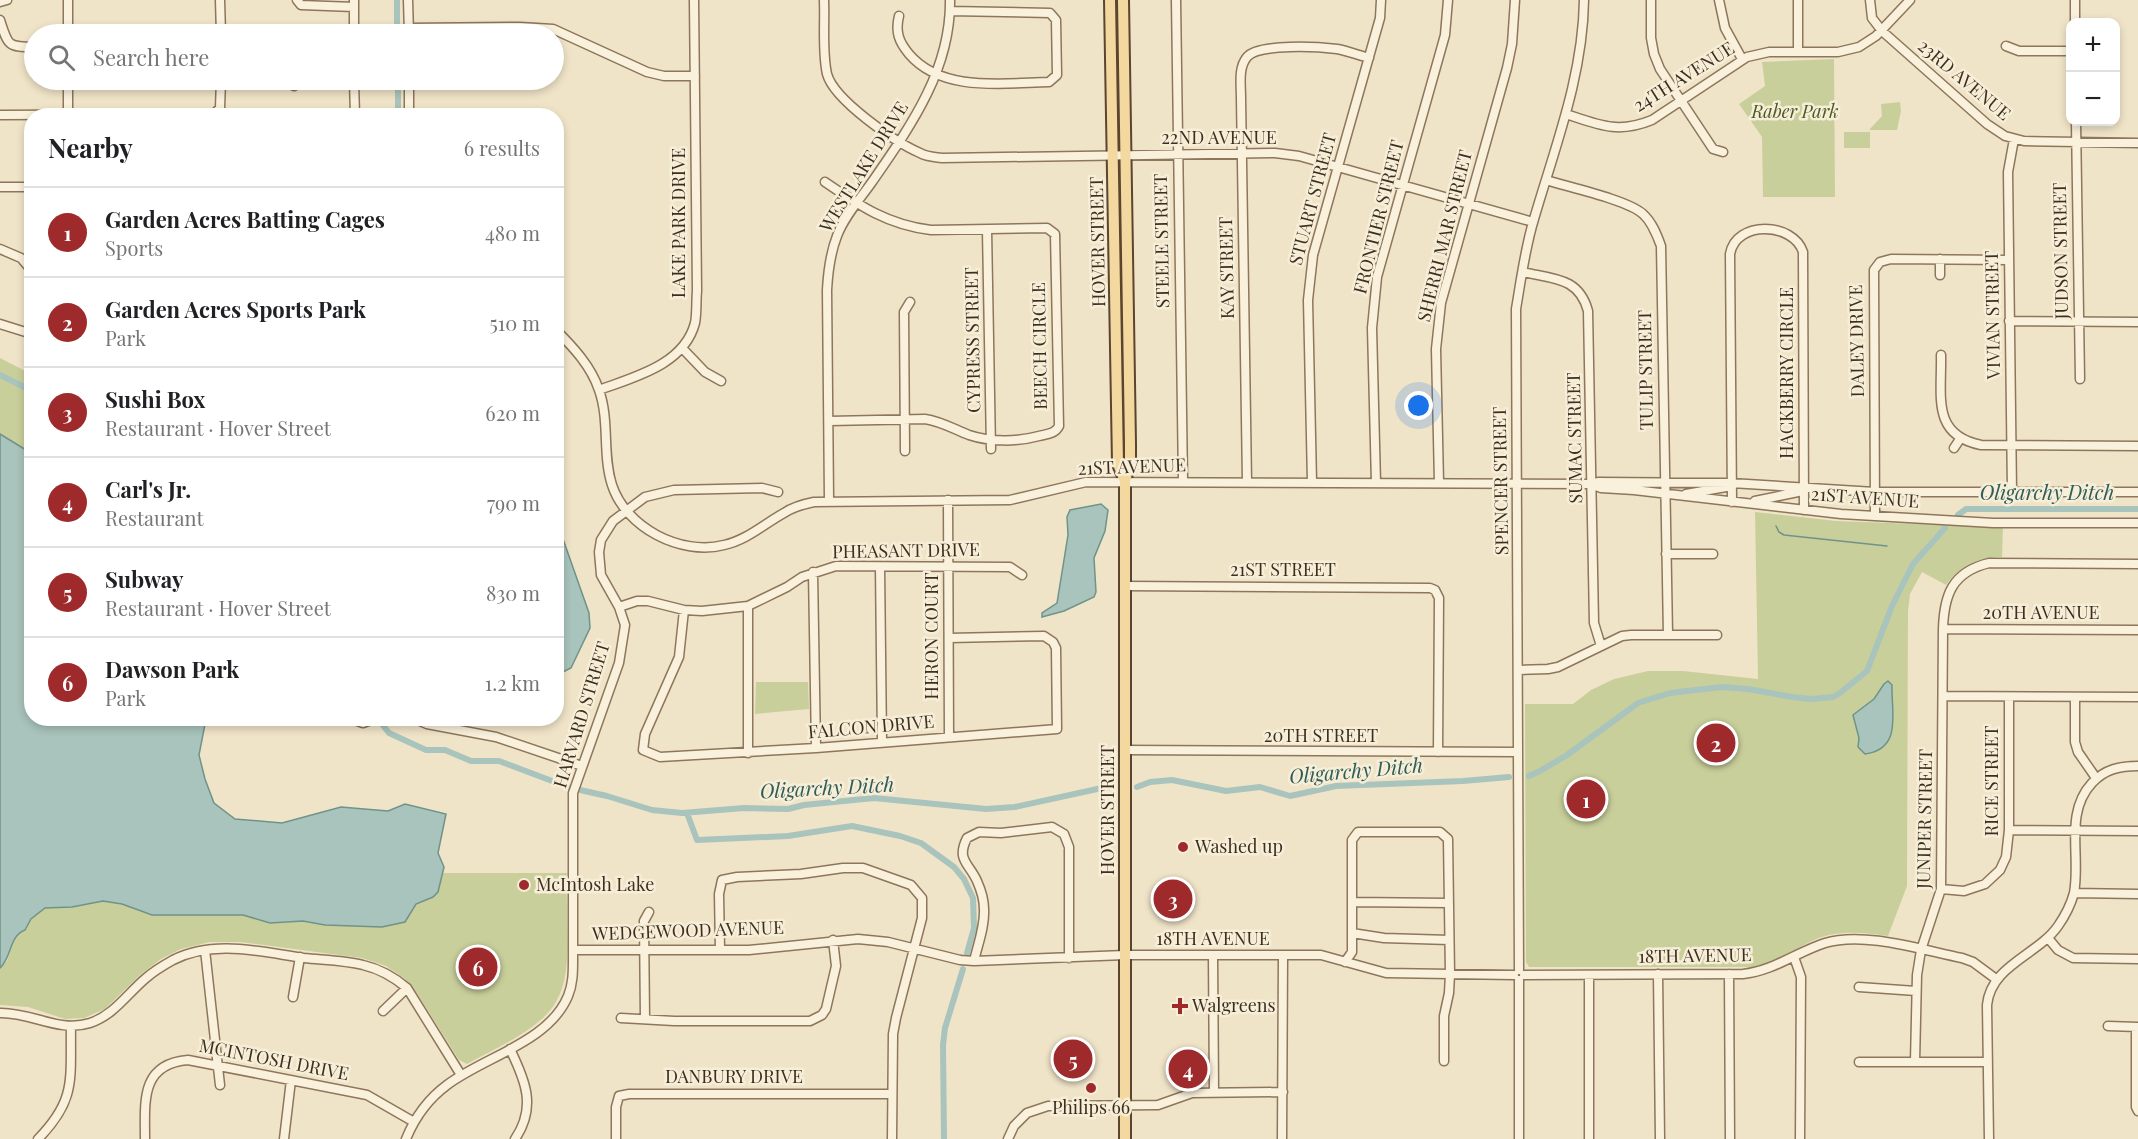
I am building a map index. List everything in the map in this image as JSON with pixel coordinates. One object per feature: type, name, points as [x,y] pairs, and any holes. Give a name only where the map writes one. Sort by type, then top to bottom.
[{"type":"main road","name":"HOVER STREET","points":[[1110,0],[1118,464],[1125,481]]},
{"type":"main road","name":"HOVER STREET","points":[[1123,0],[1130,463],[1125,481],[1125,1139]]},
{"type":"street","points":[[0,2],[7,0]]},
{"type":"street","points":[[68,0],[68,24]]},
{"type":"street","points":[[220,0],[221,24]]},
{"type":"street","points":[[297,0],[301,5],[354,3],[354,24]]},
{"type":"street","points":[[408,0],[408,24]]},
{"type":"street","name":"LAKE PARK DRIVE","points":[[599,390],[660,366],[682,348],[691,336],[696,318],[694,0]]},
{"type":"street","name":"22ND AVENUE","points":[[824,0],[825,60],[832,85],[849,105],[900,142],[920,153],[942,158],[1275,153],[1299,156],[1338,166],[1533,222]]},
{"type":"street","name":"WESTLAKE DRIVE","points":[[829,500],[828,273],[837,235],[917,115],[937,74],[944,49],[950,0]]},
{"type":"street","name":"STEELE STREET","points":[[1176,0],[1183,481]]},
{"type":"street","name":"STUART STREET","points":[[1312,482],[1309,278],[1313,255],[1380,18],[1381,0]]},
{"type":"street","name":"FRONTIER STREET","points":[[1376,483],[1372,315],[1377,277],[1445,35],[1448,0]]},
{"type":"street","name":"SHERRI MAR STREET","points":[[1439,483],[1437,329],[1441,303],[1507,68],[1512,44],[1515,0]]},
{"type":"street","name":"SPENCER STREET","points":[[1519,1139],[1516,309],[1533,222],[1566,114],[1581,48],[1584,0]]},
{"type":"street","points":[[1651,0],[1651,38],[1660,69],[1713,149],[1723,152]]},
{"type":"street","points":[[1719,0],[1725,28],[1742,59]]},
{"type":"street","points":[[1798,0],[1798,52]]},
{"type":"street","points":[[1870,0],[1872,18],[1882,31]]},
{"type":"street","name":"24TH AVENUE","points":[[1566,114],[1611,128],[1638,126],[1652,120],[1742,59],[1757,53],[1848,51],[1867,43],[1882,31],[1910,0]]},
{"type":"street","points":[[2075,0],[2075,18]]},
{"type":"street","points":[[899,16],[897,34],[903,46],[912,58],[937,74],[954,80],[981,84],[1057,82],[1056,14],[950,11]]},
{"type":"street","points":[[0,20],[9,44],[24,46]]},
{"type":"street","name":"23RD AVENUE","points":[[1882,31],[1987,124],[2014,139],[2034,142],[2138,143]]},
{"type":"street","points":[[564,34],[647,72],[664,76],[695,76]]},
{"type":"street","points":[[2006,46],[2019,51],[2066,51]]},
{"type":"street","name":"KAY STREET","points":[[1247,482],[1241,70],[1250,52],[1265,48],[1340,49],[1369,58]]},
{"type":"street","points":[[68,90],[68,108]]},
{"type":"street","points":[[220,108],[221,90]]},
{"type":"street","points":[[354,90],[355,108]]},
{"type":"street","points":[[409,90],[409,108]]},
{"type":"street","points":[[0,115],[24,115]]},
{"type":"street","name":"JUDSON STREET","points":[[2076,126],[2080,379]]},
{"type":"street","name":"VIVIAN STREET","points":[[2012,492],[2008,172],[2014,139]]},
{"type":"street","name":"TULIP STREET","points":[[1546,180],[1632,206],[1648,219],[1661,246],[1668,635]]},
{"type":"street","name":"BEECH CIRCLE","points":[[825,183],[887,220],[913,228],[931,230],[1047,228],[1055,234],[1059,426],[1054,432],[991,444],[935,420],[904,418],[829,421]]},
{"type":"street","points":[[0,187],[24,187]]},
{"type":"street","name":"CYPRESS STREET","points":[[987,230],[991,444]]},
{"type":"street","name":"HACKBERRY CIRCLE","points":[[1736,503],[1731,483],[1731,245],[1734,235],[1752,231],[1781,231],[1798,236],[1803,252],[1804,510]]},
{"type":"street","points":[[0,249],[24,262]]},
{"type":"street","name":"DALEY DRIVE","points":[[1875,516],[1874,262],[1891,259],[2009,260]]},
{"type":"street","points":[[1940,259],[1940,275]]},
{"type":"street","name":"SUMAC STREET","points":[[1523,272],[1568,282],[1576,287],[1586,300],[1589,320],[1594,623],[1601,646]]},
{"type":"street","points":[[905,451],[904,312],[910,302]]},
{"type":"street","points":[[2009,321],[2138,322]]},
{"type":"street","points":[[0,324],[24,332]]},
{"type":"street","points":[[564,339],[584,362],[599,390],[604,412],[612,485],[627,510]]},
{"type":"street","points":[[682,348],[705,372],[721,381]]},
{"type":"street","points":[[1941,355],[1942,407],[1946,424],[1960,439],[1981,445],[2138,446]]},
{"type":"street","points":[[1954,448],[1960,439]]},
{"type":"street","name":"21ST AVENUE","points":[[627,510],[646,528],[660,536],[690,547],[707,548],[739,541],[786,512],[800,506],[829,500],[1018,499],[1072,484],[1125,481],[1518,484],[1592,484],[1598,482],[1664,489],[1677,496],[1875,516],[1993,523],[2138,523]]},
{"type":"street","name":"21ST AVENUE","points":[[1592,484],[1601,488],[1634,490],[1664,489],[1699,483],[1731,483],[1875,492],[2138,492]]},
{"type":"street","points":[[1677,496],[1725,488],[1731,483]]},
{"type":"street","name":"HARVARD STREET","points":[[406,1139],[414,1122],[434,1096],[461,1075],[541,1030],[564,1004],[573,982],[572,804],[575,784],[619,663],[625,625],[619,607],[603,581],[599,565],[599,552],[605,531],[613,521],[645,497],[674,490],[762,488],[778,492]]},
{"type":"street","points":[[1736,503],[1761,500],[1805,489]]},
{"type":"street","name":"HERON COURT","points":[[948,500],[949,736]]},
{"type":"street","points":[[1666,554],[1713,554]]},
{"type":"street","name":"JUNIPER STREET","points":[[1916,1062],[1916,991],[1922,950],[1941,889],[1943,607],[1946,598],[1959,577],[1989,563],[2138,564]]},
{"type":"street","name":"PHEASANT DRIVE","points":[[619,607],[637,601],[702,611],[748,606],[813,572],[836,566],[1010,567],[1022,575]]},
{"type":"street","points":[[880,567],[882,742]]},
{"type":"street","points":[[813,572],[816,748]]},
{"type":"street","name":"21ST STREET","points":[[1125,586],[1430,588],[1438,594],[1438,752]]},
{"type":"street","points":[[748,606],[748,753]]},
{"type":"street","name":"FALCON DRIVE","points":[[684,610],[679,657],[645,734],[643,750],[660,757],[748,753],[1058,729],[1056,648],[1050,639],[1044,636],[949,638]]},
{"type":"street","name":"20TH AVENUE","points":[[1943,629],[2138,630]]},
{"type":"street","points":[[1519,670],[1558,667],[1622,636],[1631,634],[1717,635]]},
{"type":"street","points":[[1943,696],[2138,697]]},
{"type":"street","name":"RICE STREET","points":[[1941,889],[1964,891],[1975,889],[1993,878],[2006,857],[2009,830],[2009,697]]},
{"type":"street","points":[[2075,697],[2075,742],[2078,752],[2096,778]]},
{"type":"street","points":[[436,726],[517,743],[582,766]]},
{"type":"street","name":"20TH STREET","points":[[1124,750],[1518,752]]},
{"type":"street","points":[[1989,1139],[1988,998],[1996,979],[2048,938],[2064,917],[2074,893],[2077,812],[2081,800],[2096,778],[2115,768],[2138,766]]},
{"type":"street","points":[[974,961],[984,920],[984,908],[979,886],[962,854],[967,838],[979,832],[1001,833],[1052,827],[1064,834],[1069,847],[1069,958]]},
{"type":"street","points":[[2009,830],[2138,831]]},
{"type":"street","points":[[1345,962],[1352,952],[1352,840],[1358,832],[1440,832],[1448,839],[1450,974],[1444,1016],[1444,1061]]},
{"type":"street","points":[[720,950],[719,894],[722,880],[863,868],[911,885],[918,891],[923,906],[922,918],[893,1034],[892,1139]]},
{"type":"street","points":[[2074,893],[2138,894]]},
{"type":"street","points":[[1352,902],[1449,903]]},
{"type":"street","points":[[645,1020],[644,921],[649,912]]},
{"type":"street","points":[[1352,933],[1384,938],[1449,940]]},
{"type":"street","points":[[2048,938],[2058,951],[2073,958],[2138,959]]},
{"type":"street","name":"WEDGEWOOD AVENUE","points":[[573,950],[748,950],[858,939],[974,961],[1125,955]]},
{"type":"street","name":"18TH AVENUE","points":[[1125,955],[1321,955],[1386,973],[1729,974],[1758,973],[1824,943],[1856,939],[1922,950],[1972,962],[1996,979]]},
{"type":"street","points":[[621,1018],[810,1021],[817,1019],[826,1009],[836,966],[833,940]]},
{"type":"street","points":[[0,1013],[13,1012],[49,1023],[71,1026],[88,1024],[113,1011],[155,971],[190,953],[205,950],[227,948],[364,965],[395,978],[407,988],[461,1075]]},
{"type":"street","points":[[205,950],[220,1085]]},
{"type":"street","points":[[1213,955],[1214,1092]]},
{"type":"street","points":[[1282,1139],[1283,955]]},
{"type":"street","points":[[293,997],[300,957]]},
{"type":"street","points":[[1794,957],[1801,977],[1800,1139]]},
{"type":"street","points":[[1659,974],[1659,1139]]},
{"type":"street","points":[[1729,974],[1730,1139]]},
{"type":"street","points":[[1589,975],[1589,1139]]},
{"type":"street","points":[[1859,987],[1916,991]]},
{"type":"street","points":[[383,1011],[407,988]]},
{"type":"street","points":[[38,1139],[56,1119],[67,1098],[70,1084],[71,1026]]},
{"type":"street","points":[[2108,1026],[2137,1027],[2136,1107],[2138,1111]]},
{"type":"street","points":[[510,1049],[524,1077],[528,1093],[525,1120],[515,1139]]},
{"type":"street","name":"MCINTOSH DRIVE","points":[[145,1139],[146,1092],[152,1078],[167,1064],[188,1060],[367,1095],[414,1122]]},
{"type":"street","points":[[1859,1062],[1987,1062]]},
{"type":"street","points":[[284,1139],[291,1080]]},
{"type":"street","points":[[1008,1139],[1019,1120],[1036,1109],[1048,1106],[1158,1106],[1192,1093],[1282,1092]]},
{"type":"street","name":"DANBURY DRIVE","points":[[616,1139],[616,1107],[619,1096],[629,1094],[892,1094]]},
{"type":"green space","name":"Raber Park","points":[[1834,59],[1835,197],[1763,197],[1762,137],[1739,104],[1765,86],[1762,62]]},
{"type":"green space","points":[[1900,102],[1901,111],[1897,130],[1869,130],[1882,116],[1881,104]]},
{"type":"green space","points":[[1844,132],[1870,132],[1870,148],[1844,148]]},
{"type":"green space","points":[[0,358],[24,370],[24,449],[0,434]]},
{"type":"green space","points":[[1755,512],[1836,521],[2003,527],[2002,557],[1993,557],[1970,564],[1951,578],[1946,585],[1922,572],[1910,594],[1908,611],[1907,886],[1888,936],[1838,933],[1813,940],[1770,962],[1752,967],[1529,967],[1526,962],[1525,704],[1573,704],[1591,690],[1614,679],[1648,671],[1683,671],[1758,679]]},
{"type":"green space","points":[[756,682],[808,682],[809,709],[755,714]]},
{"type":"green space","points":[[443,873],[568,873],[566,876],[567,964],[558,999],[543,1018],[516,1038],[467,1064],[459,1060],[413,987],[386,966],[362,958],[240,942],[210,942],[181,949],[161,959],[140,975],[105,1009],[84,1018],[65,1019],[28,1007],[0,1005],[0,968],[7,961],[14,940],[19,933],[45,908],[72,907],[103,901],[122,904],[152,915],[243,915],[270,923],[303,921],[325,925],[382,927],[405,922],[416,904],[438,892]]},
{"type":"water","points":[[0,434],[24,449],[24,726],[205,726],[199,755],[205,779],[214,803],[235,819],[282,823],[341,807],[388,811],[405,804],[446,814],[438,853],[444,867],[438,892],[433,897],[416,904],[405,922],[382,927],[325,925],[303,921],[270,923],[243,915],[152,915],[122,904],[103,901],[72,907],[45,908],[31,919],[25,930],[16,937],[0,968]]},
{"type":"water","points":[[1101,504],[1108,510],[1105,531],[1094,558],[1096,592],[1094,597],[1064,611],[1042,617],[1042,613],[1057,603],[1068,535],[1067,517],[1070,510]]},
{"type":"water","points":[[564,542],[589,613],[590,628],[571,668],[564,672]]},
{"type":"water","points":[[1888,681],[1892,685],[1893,717],[1890,737],[1877,751],[1865,754],[1858,747],[1859,738],[1853,715],[1874,699]]},
{"type":"waterway","points":[[397,0],[397,24]]},
{"type":"waterway","points":[[398,90],[398,108]]},
{"type":"waterway","name":"Oligarchy Ditch","points":[[0,375],[24,387]]},
{"type":"waterway","name":"Oligarchy Ditch","points":[[1958,515],[1966,509],[2138,509]]},
{"type":"waterway","name":"Oligarchy Ditch","points":[[1776,526],[1784,535],[1887,546]]},
{"type":"waterway","name":"Oligarchy Ditch","points":[[1529,776],[1567,755],[1638,703],[1670,693],[1722,687],[1811,699],[1833,697],[1840,693],[1867,671],[1892,606],[1913,564],[1945,528]]},
{"type":"waterway","name":"Oligarchy Ditch","points":[[384,726],[389,733],[426,750],[445,750],[471,761],[499,761],[568,787]]},
{"type":"waterway","name":"Oligarchy Ditch","points":[[1137,787],[1150,782],[1172,780],[1226,791],[1260,787],[1290,796],[1336,786],[1509,777]]},
{"type":"waterway","name":"Oligarchy Ditch","points":[[580,790],[652,810],[682,813],[744,808],[788,809],[804,805],[874,798],[986,809],[1015,807],[1111,786]]},
{"type":"waterway","points":[[687,813],[697,840],[788,836],[852,826],[921,843],[954,867],[964,879],[973,898],[974,928],[967,953]]},
{"type":"waterway","points":[[944,1139],[943,1045],[945,1028],[963,969]]},
{"type":"place","name":"Garden Acres Sports Park","points":[[1716,743]]},
{"type":"place","name":"Garden Acres Batting Cages","points":[[1586,799]]},
{"type":"place","name":"Washed up","points":[[1183,847]]},
{"type":"place","name":"McIntosh Lake","points":[[524,885]]},
{"type":"place","name":"Sushi Box","points":[[1173,899]]},
{"type":"place","name":"Dawson Park","points":[[478,967]]},
{"type":"place","name":"Walgreens","points":[[1180,1006]]},
{"type":"place","name":"Subway","points":[[1073,1059]]},
{"type":"place","name":"Carl's Jr.","points":[[1188,1069]]},
{"type":"place","name":"Philips 66","points":[[1091,1088]]}]
